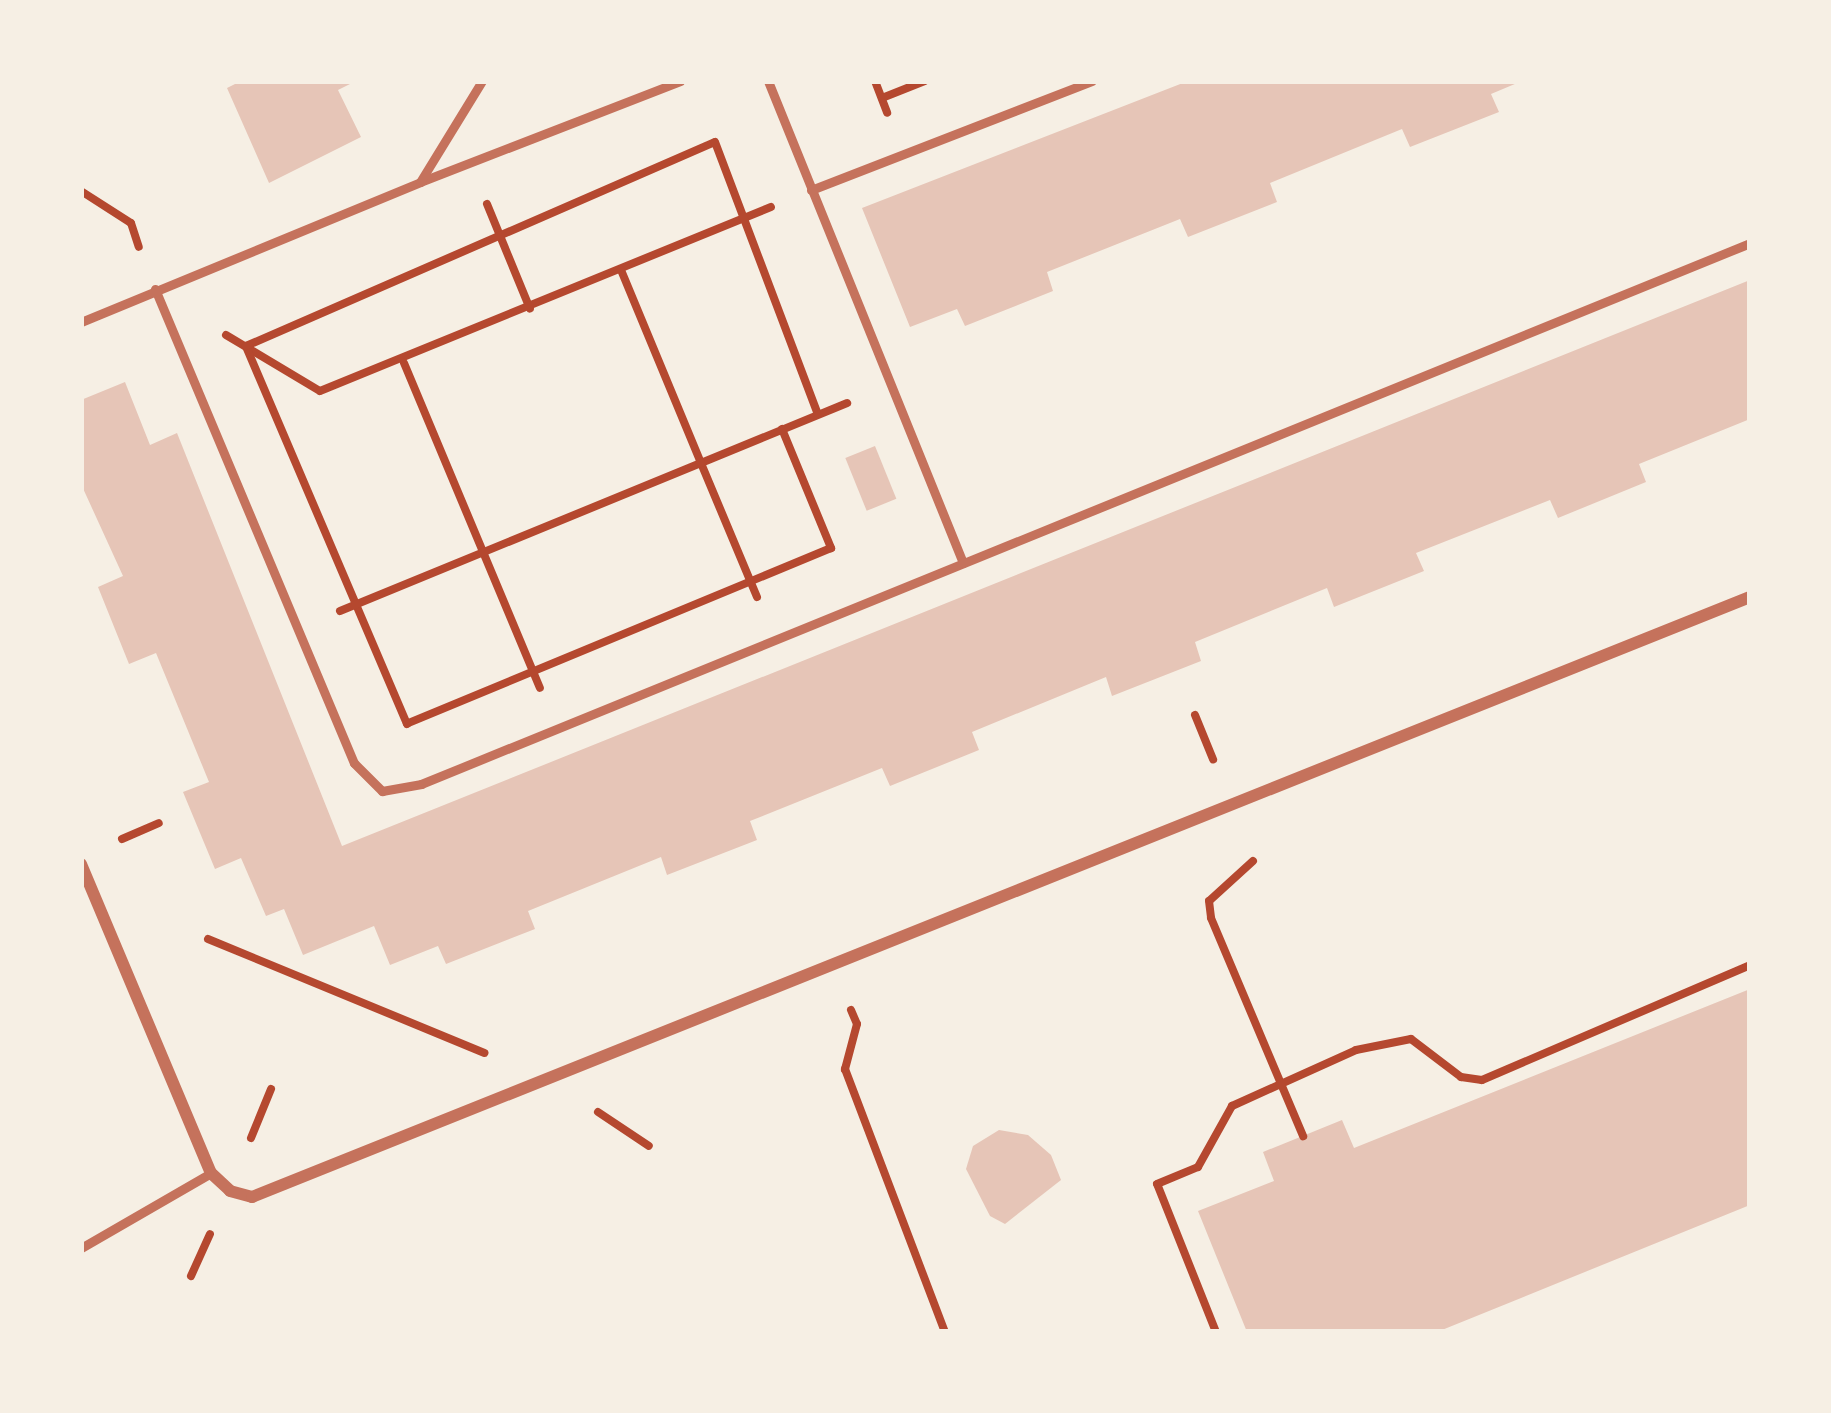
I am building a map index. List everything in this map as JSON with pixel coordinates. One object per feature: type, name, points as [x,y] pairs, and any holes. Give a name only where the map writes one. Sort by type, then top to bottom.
[{"type":"street","points":[[81,864],[211,1173],[230,1191],[252,1197],[1750,597]]},
{"type":"lane","points":[[420,182],[482,81]]},
{"type":"lane","points":[[81,322],[680,81]]},
{"type":"lane","points":[[768,81],[963,563]]},
{"type":"lane","points":[[811,190],[1093,81]]},
{"type":"lane","points":[[155,289],[354,763],[382,791],[421,784],[1750,243]]},
{"type":"lane","points":[[81,1248],[211,1173]]},
{"type":"path","points":[[882,98],[925,81]]},
{"type":"path","points":[[246,346],[715,142],[818,414]]},
{"type":"path","points":[[470,164],[530,309]]},
{"type":"path","points":[[81,191],[131,223],[155,289],[320,391],[404,363],[811,190]]},
{"type":"path","points":[[621,271],[776,640]]},
{"type":"path","points":[[246,346],[407,724],[830,548],[782,429]]},
{"type":"path","points":[[404,363],[556,729]]},
{"type":"path","points":[[298,630],[891,385]]},
{"type":"path","points":[[1195,715],[1216,766]]},
{"type":"path","points":[[1253,861],[1209,901],[1211,918],[1303,1136]]},
{"type":"path","points":[[208,939],[419,1029]]},
{"type":"path","points":[[832,964],[857,1024],[845,1069],[945,1332]]},
{"type":"path","points":[[1216,1332],[1157,1184],[1198,1166],[1232,1106],[1356,1050],[1411,1039],[1461,1077],[1482,1079],[1750,965]]},
{"type":"building","points":[[241,81],[356,81],[338,90],[361,137],[269,183],[227,88]]},
{"type":"building","points":[[1188,81],[1522,81],[1491,94],[1499,112],[1410,147],[1402,129],[1270,183],[1277,202],[1188,237],[1180,219],[1047,272],[1053,291],[965,326],[957,309],[910,327],[862,208]]},
{"type":"building","points":[[1750,280],[1750,419],[1639,464],[1646,482],[1558,518],[1550,500],[1416,553],[1424,571],[1334,607],[1327,588],[1195,642],[1201,661],[1112,696],[1106,677],[972,732],[979,750],[890,786],[882,768],[750,821],[757,840],[667,875],[661,857],[528,911],[535,929],[446,964],[438,946],[390,965],[374,926],[303,955],[284,909],[266,916],[241,858],[215,869],[183,792],[209,782],[156,653],[129,664],[98,587],[123,576],[81,484],[81,400],[125,382],[150,445],[177,433],[342,846]]},
{"type":"building","points":[[875,446],[896,499],[867,511],[845,458]]},
{"type":"building","points":[[1750,989],[1750,1205],[1437,1332],[1247,1332],[1198,1211],[1274,1181],[1263,1152],[1342,1120],[1354,1148]]},
{"type":"building","points":[[999,1130],[1028,1135],[1051,1155],[1061,1180],[1005,1224],[990,1216],[966,1169],[973,1146]]}]
